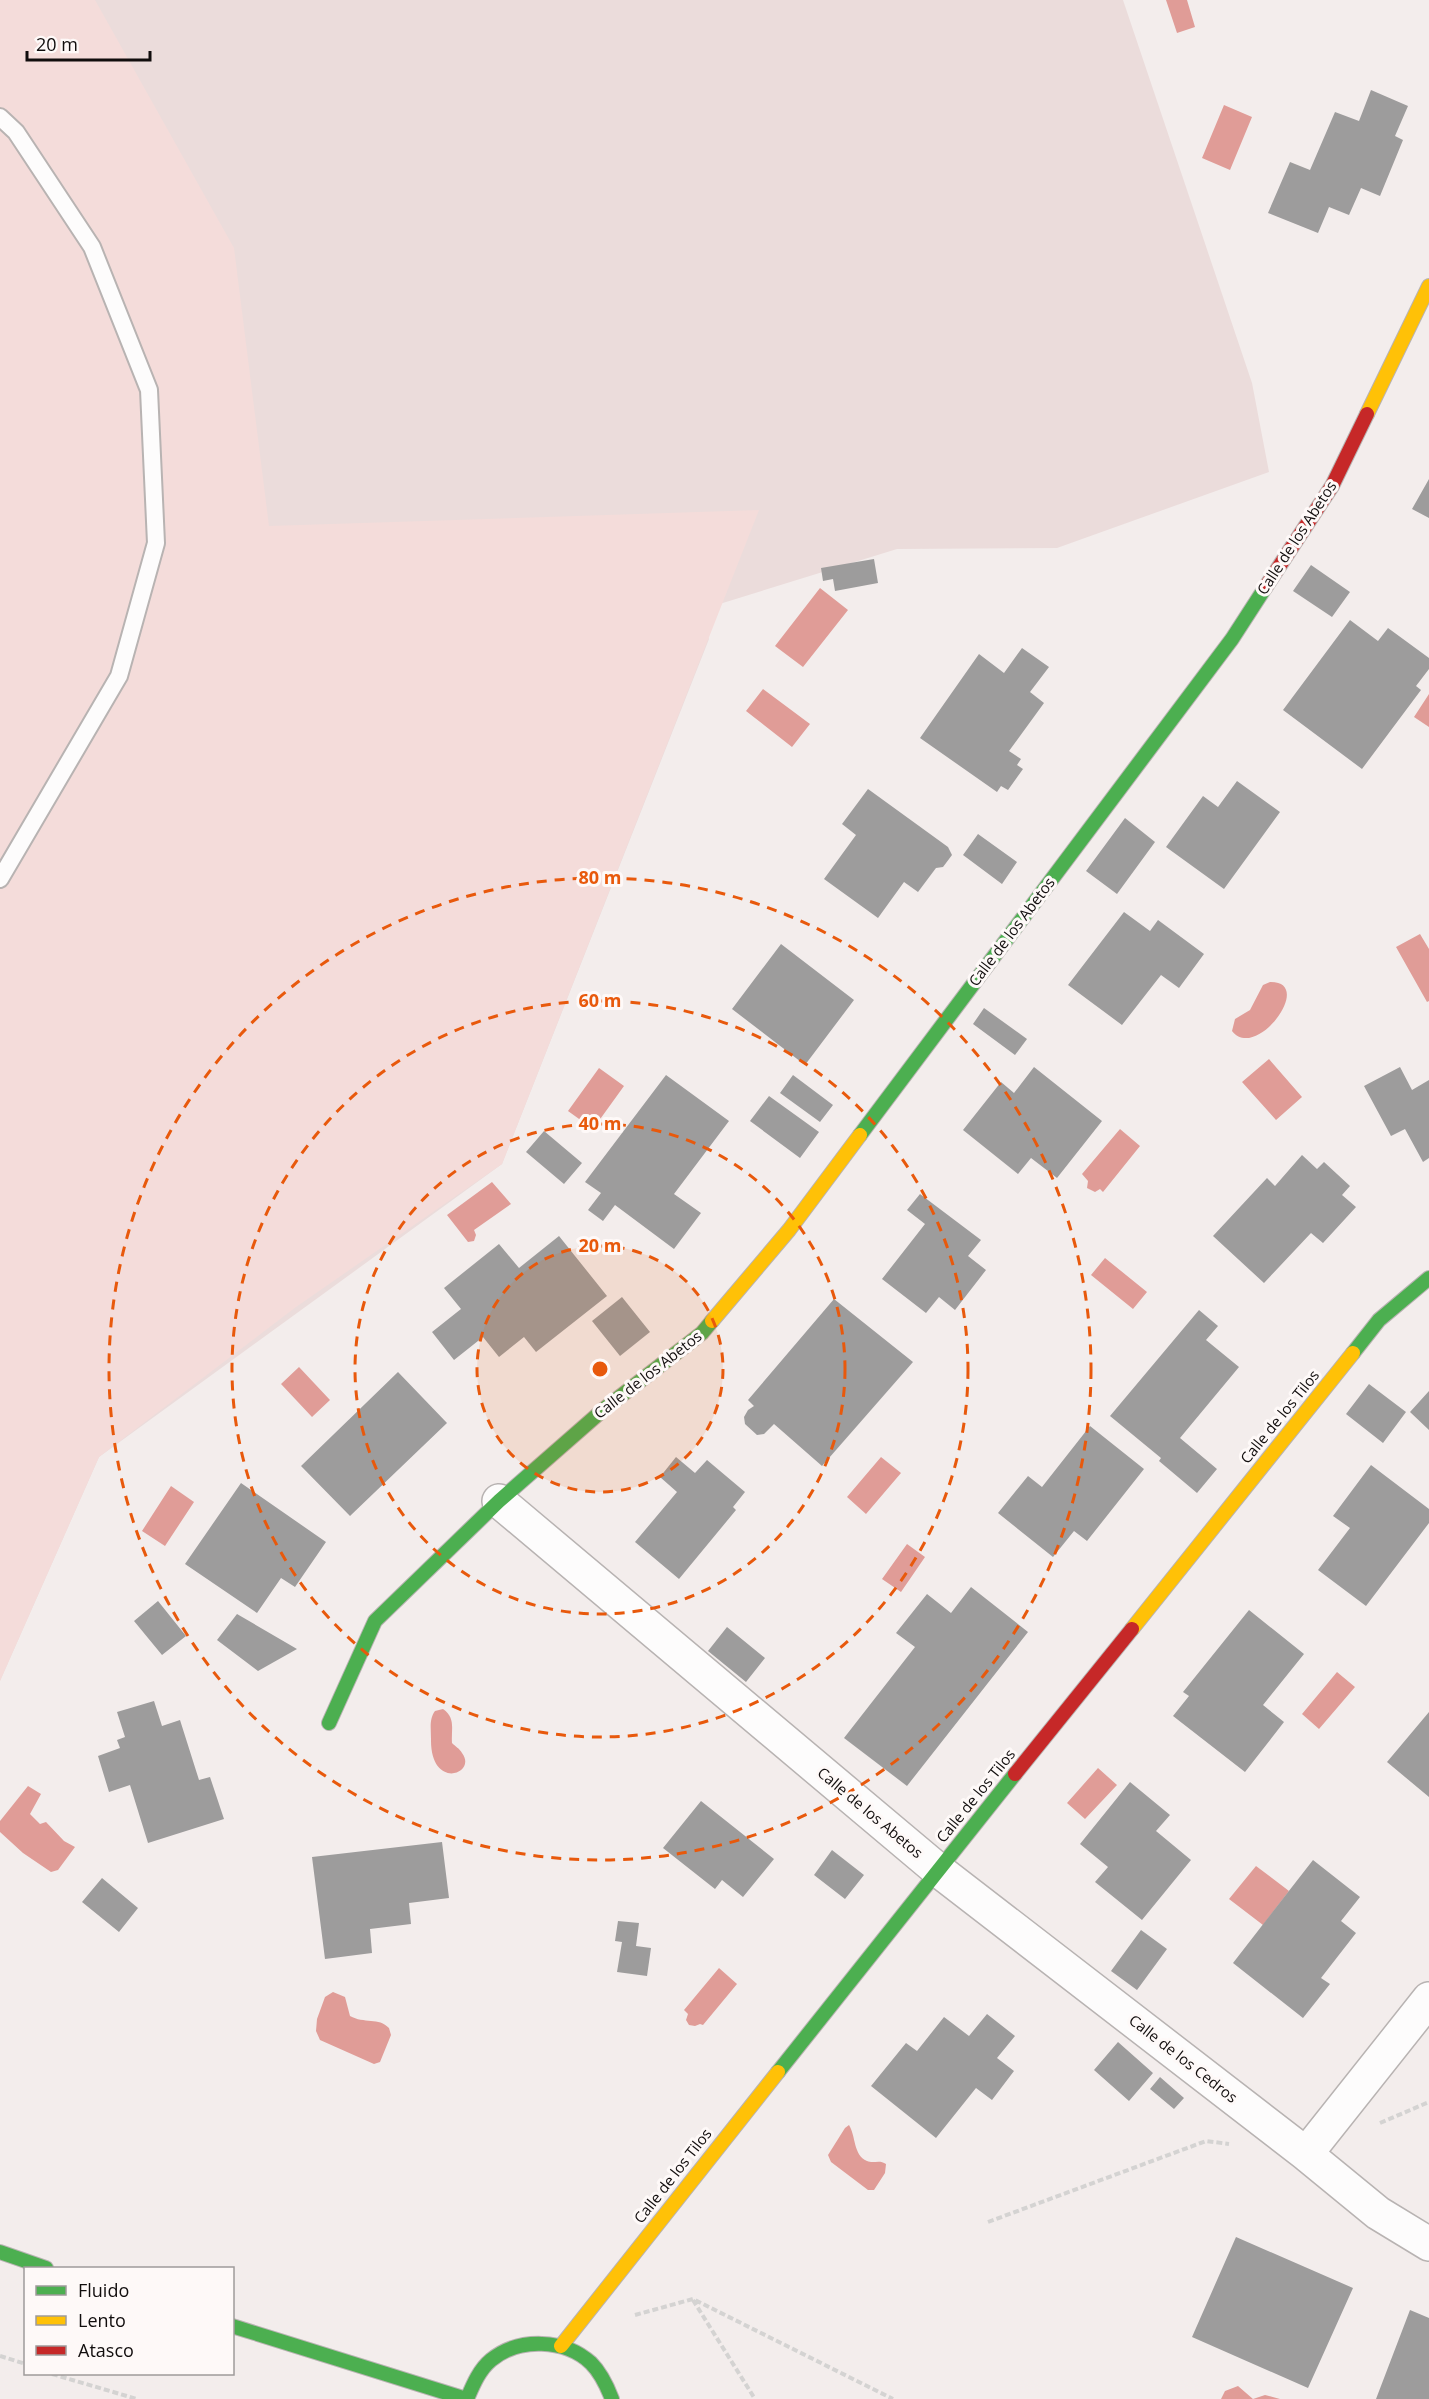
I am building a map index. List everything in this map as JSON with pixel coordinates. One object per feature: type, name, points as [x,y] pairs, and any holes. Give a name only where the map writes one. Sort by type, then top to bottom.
[{"type":"street","name":"Calle de los Abetos","points":[[329,1723],[375,1621],[499,1501],[604,1409],[702,1333],[789,1230],[1232,639],[1332,486],[1429,286]]},
{"type":"street","name":"Calle de los Tilos","points":[[561,2346],[938,1870],[1379,1320],[1429,1278]]},
{"type":"street","name":"Calle de los Abetos","points":[[499,1501],[938,1870]]},
{"type":"street","name":"Calle de los Cedros","points":[[938,1870],[1306,2154],[1378,2213],[1429,2244]]},
{"type":"street","points":[[1306,2154],[1429,1999]]},
{"type":"street","points":[[0,2253],[42,2267]]},
{"type":"street","points":[[234,2327],[466,2399],[476,2377],[492,2359],[514,2347],[538,2343],[561,2346],[584,2357],[601,2375],[612,2399]]},
{"type":"lane","points":[[0,117],[16,132],[92,247],[149,390],[156,543],[119,676],[0,879]]},
{"type":"lane","points":[[0,2269],[24,2268]]},
{"type":"lane","points":[[347,2362],[396,2392]]},
{"type":"path","points":[[1378,2124],[1429,2102]]},
{"type":"path","points":[[987,2222],[1206,2141],[1240,2146]]},
{"type":"path","points":[[755,2399],[693,2299],[893,2399]]},
{"type":"path","points":[[0,2356],[24,2363]]},
{"type":"path","points":[[59,2375],[137,2399]]},
{"type":"shaded area","points":[[0,0],[1123,0],[1252,383],[1269,472],[1057,548],[897,549],[697,611],[709,639],[502,1164],[99,1457],[0,1681]]},
{"type":"shaded area","points":[[0,0],[95,0],[234,248],[269,526],[759,510],[502,1164],[296,1307],[99,1457],[0,1681]]},
{"type":"shaded area","points":[[1166,0],[1187,0],[1195,27],[1177,33]]},
{"type":"shaded area","points":[[1224,105],[1252,117],[1230,170],[1202,158]]},
{"type":"shaded area","points":[[820,588],[848,610],[803,667],[775,646]]},
{"type":"shaded area","points":[[763,689],[810,724],[792,747],[746,711]]},
{"type":"shaded area","points":[[1429,694],[1429,727],[1414,717]]},
{"type":"shaded area","points":[[1420,934],[1429,949],[1429,1001],[1427,1002],[1396,947]]},
{"type":"shaded area","points":[[1270,982],[1283,985],[1287,994],[1285,1005],[1267,1029],[1255,1036],[1242,1038],[1232,1031],[1235,1019],[1250,1010],[1263,985]]},
{"type":"shaded area","points":[[1269,1059],[1302,1097],[1276,1120],[1242,1082]]},
{"type":"shaded area","points":[[599,1068],[624,1086],[593,1129],[568,1111]]},
{"type":"shaded area","points":[[1120,1129],[1140,1146],[1103,1192],[1100,1189],[1095,1192],[1087,1188],[1088,1181],[1082,1174]]},
{"type":"shaded area","points":[[492,1182],[511,1204],[474,1230],[476,1235],[474,1241],[468,1242],[447,1215]]},
{"type":"shaded area","points":[[1105,1258],[1147,1292],[1133,1309],[1091,1275]]},
{"type":"shaded area","points":[[299,1367],[330,1400],[312,1417],[281,1384]]},
{"type":"shaded area","points":[[881,1457],[901,1473],[866,1514],[847,1497]]},
{"type":"shaded area","points":[[171,1486],[194,1502],[165,1546],[142,1531]]},
{"type":"shaded area","points":[[907,1544],[925,1557],[901,1592],[882,1579]]},
{"type":"shaded area","points":[[1337,1672],[1355,1687],[1319,1729],[1302,1714]]},
{"type":"shaded area","points":[[443,1709],[450,1716],[452,1743],[461,1752],[465,1761],[464,1767],[459,1772],[445,1772],[438,1766],[433,1755],[432,1717],[435,1711]]},
{"type":"shaded area","points":[[1098,1768],[1117,1785],[1085,1819],[1067,1803]]},
{"type":"shaded area","points":[[28,1786],[41,1794],[30,1814],[40,1824],[46,1822],[64,1841],[75,1847],[58,1870],[51,1872],[23,1853],[0,1832],[0,1821]]},
{"type":"shaded area","points":[[1256,1866],[1289,1891],[1263,1925],[1229,1899]]},
{"type":"shaded area","points":[[719,1968],[737,1984],[703,2025],[689,2025],[686,2020],[688,2014],[684,2010]]},
{"type":"shaded area","points":[[333,1992],[345,1997],[350,2016],[381,2023],[389,2028],[391,2035],[380,2062],[374,2064],[320,2040],[316,2031],[317,2019],[325,1997]]},
{"type":"shaded area","points":[[849,2125],[862,2158],[870,2162],[886,2164],[885,2173],[874,2190],[868,2190],[831,2162],[828,2155]]},
{"type":"shaded area","points":[[1238,2386],[1253,2399],[1221,2399],[1225,2391]]},
{"type":"shaded area","points":[[1265,2395],[1280,2399],[1253,2399]]},
{"type":"building","points":[[1371,90],[1408,106],[1395,136],[1403,140],[1380,196],[1361,188],[1349,215],[1329,207],[1318,233],[1268,213],[1290,162],[1310,170],[1335,112],[1359,121]]},
{"type":"building","points":[[1429,479],[1429,518],[1412,509]]},
{"type":"building","points":[[874,559],[878,583],[835,591],[833,579],[823,581],[821,568]]},
{"type":"building","points":[[1311,565],[1350,592],[1332,617],[1293,591]]},
{"type":"building","points":[[1350,620],[1378,641],[1388,628],[1429,658],[1429,669],[1416,686],[1421,690],[1362,769],[1283,710]]},
{"type":"building","points":[[1022,648],[1049,667],[1030,692],[1044,703],[1009,751],[1021,759],[1017,765],[1023,769],[1008,790],[1001,786],[997,792],[920,738],[979,654],[1004,673]]},
{"type":"building","points":[[1237,781],[1280,812],[1224,889],[1166,847],[1203,796],[1218,807]]},
{"type":"building","points":[[868,789],[948,847],[952,855],[943,867],[936,868],[918,892],[904,882],[878,918],[824,879],[856,835],[842,824]]},
{"type":"building","points":[[1125,818],[1155,842],[1117,894],[1086,871]]},
{"type":"building","points":[[978,834],[1017,862],[1002,884],[963,855]]},
{"type":"building","points":[[1124,912],[1150,931],[1158,920],[1204,954],[1179,988],[1161,975],[1122,1025],[1068,985]]},
{"type":"building","points":[[781,944],[854,1000],[805,1065],[732,1009]]},
{"type":"building","points":[[984,1008],[1027,1039],[1015,1055],[973,1024]]},
{"type":"building","points":[[1034,1067],[1102,1121],[1057,1178],[1031,1158],[1018,1174],[963,1130],[1001,1082],[1014,1093]]},
{"type":"building","points":[[1400,1067],[1412,1090],[1429,1080],[1429,1158],[1423,1162],[1405,1129],[1391,1136],[1364,1086]]},
{"type":"building","points":[[666,1075],[729,1121],[674,1194],[701,1213],[674,1249],[615,1205],[603,1221],[588,1210],[601,1193],[585,1182]]},
{"type":"building","points":[[793,1075],[833,1105],[820,1122],[780,1093]]},
{"type":"building","points":[[769,1096],[819,1132],[800,1158],[750,1121]]},
{"type":"building","points":[[544,1131],[582,1163],[564,1184],[526,1152]]},
{"type":"building","points":[[1302,1155],[1317,1169],[1324,1162],[1350,1186],[1342,1195],[1356,1207],[1323,1243],[1311,1233],[1264,1283],[1213,1236],[1267,1178],[1275,1186]]},
{"type":"building","points":[[920,1194],[981,1240],[968,1256],[986,1270],[955,1310],[939,1297],[926,1313],[882,1279],[925,1224],[907,1210]]},
{"type":"building","points":[[559,1236],[607,1296],[536,1352],[524,1337],[499,1357],[483,1337],[454,1360],[432,1332],[461,1309],[444,1288],[499,1244],[519,1268]]},
{"type":"building","points":[[622,1297],[650,1332],[620,1356],[592,1321]]},
{"type":"building","points":[[834,1299],[913,1362],[822,1466],[774,1424],[764,1434],[757,1435],[745,1424],[744,1417],[754,1406],[748,1400]]},
{"type":"building","points":[[1199,1310],[1218,1326],[1206,1340],[1239,1367],[1180,1438],[1217,1469],[1197,1493],[1159,1461],[1161,1458],[1110,1416]]},
{"type":"building","points":[[398,1372],[447,1423],[350,1516],[301,1466]]},
{"type":"building","points":[[1369,1384],[1406,1412],[1383,1443],[1346,1414]]},
{"type":"building","points":[[1429,1391],[1429,1430],[1410,1412]]},
{"type":"building","points":[[1090,1426],[1144,1469],[1087,1541],[1074,1531],[1053,1557],[998,1513],[1028,1476],[1042,1487]]},
{"type":"building","points":[[676,1457],[695,1473],[707,1460],[745,1492],[733,1507],[736,1510],[679,1579],[635,1542],[677,1492],[660,1477]]},
{"type":"building","points":[[1371,1465],[1429,1509],[1429,1523],[1366,1606],[1318,1570],[1350,1528],[1333,1516]]},
{"type":"building","points":[[241,1483],[326,1542],[295,1587],[281,1578],[257,1613],[185,1564]]},
{"type":"building","points":[[971,1587],[1028,1632],[907,1786],[844,1738],[915,1647],[896,1633],[927,1594],[951,1613]]},
{"type":"building","points":[[158,1601],[186,1636],[162,1655],[134,1621]]},
{"type":"building","points":[[1249,1610],[1304,1654],[1263,1705],[1284,1722],[1245,1772],[1173,1716],[1189,1696],[1183,1692]]},
{"type":"building","points":[[237,1614],[297,1649],[258,1671],[217,1640]]},
{"type":"building","points":[[727,1627],[765,1658],[746,1682],[708,1651]]},
{"type":"building","points":[[154,1701],[162,1726],[180,1720],[199,1780],[210,1777],[224,1819],[148,1843],[130,1785],[109,1792],[98,1756],[120,1748],[117,1740],[125,1737],[117,1712]]},
{"type":"building","points":[[1429,1712],[1429,1797],[1387,1762]]},
{"type":"building","points":[[1130,1782],[1170,1815],[1156,1831],[1191,1860],[1142,1920],[1095,1882],[1108,1867],[1080,1844]]},
{"type":"building","points":[[701,1801],[774,1859],[743,1897],[722,1880],[715,1889],[663,1848]]},
{"type":"building","points":[[442,1842],[449,1898],[409,1903],[411,1924],[370,1929],[372,1953],[325,1959],[312,1857]]},
{"type":"building","points":[[832,1850],[864,1875],[845,1899],[814,1875]]},
{"type":"building","points":[[1313,1860],[1360,1897],[1341,1921],[1356,1933],[1321,1978],[1330,1984],[1303,2018],[1233,1963]]},
{"type":"building","points":[[102,1878],[138,1908],[119,1932],[82,1902]]},
{"type":"building","points":[[618,1921],[639,1923],[636,1946],[651,1948],[647,1976],[617,1972],[622,1942],[615,1941]]},
{"type":"building","points":[[1141,1930],[1167,1949],[1137,1990],[1111,1971]]},
{"type":"building","points":[[987,2014],[1015,2036],[997,2058],[1014,2071],[992,2100],[976,2088],[936,2138],[871,2086],[906,2043],[917,2051],[944,2017],[969,2036]]},
{"type":"building","points":[[1118,2042],[1153,2073],[1129,2101],[1094,2070]]},
{"type":"building","points":[[1160,2077],[1184,2098],[1174,2109],[1150,2089]]},
{"type":"building","points":[[1236,2237],[1353,2288],[1308,2388],[1192,2337]]},
{"type":"building","points":[[1410,2310],[1429,2318],[1429,2399],[1376,2399]]},
{"type":"traffic: fast","points":[[860,1135],[1232,639],[1265,588]]},
{"type":"traffic: fast","points":[[1353,1353],[1379,1320],[1429,1278]]},
{"type":"traffic: fast","points":[[329,1723],[375,1621],[499,1501],[604,1409],[702,1333],[712,1321]]},
{"type":"traffic: fast","points":[[778,2072],[1015,1774]]},
{"type":"traffic: fast","points":[[0,2252],[43,2267]]},
{"type":"traffic: fast","points":[[234,2327],[466,2399]]},
{"type":"traffic: fast","points":[[467,2399],[480,2373],[491,2360],[515,2347],[542,2344],[568,2349],[591,2363],[598,2371],[612,2399]]},
{"type":"traffic: slow","points":[[1367,414],[1429,286]]},
{"type":"traffic: slow","points":[[712,1321],[789,1230],[860,1135]]},
{"type":"traffic: slow","points":[[1132,1629],[1353,1353]]},
{"type":"traffic: slow","points":[[561,2346],[778,2072]]},
{"type":"traffic: jam","points":[[1265,588],[1332,486],[1367,414]]},
{"type":"traffic: jam","points":[[1015,1774],[1132,1629]]}]
